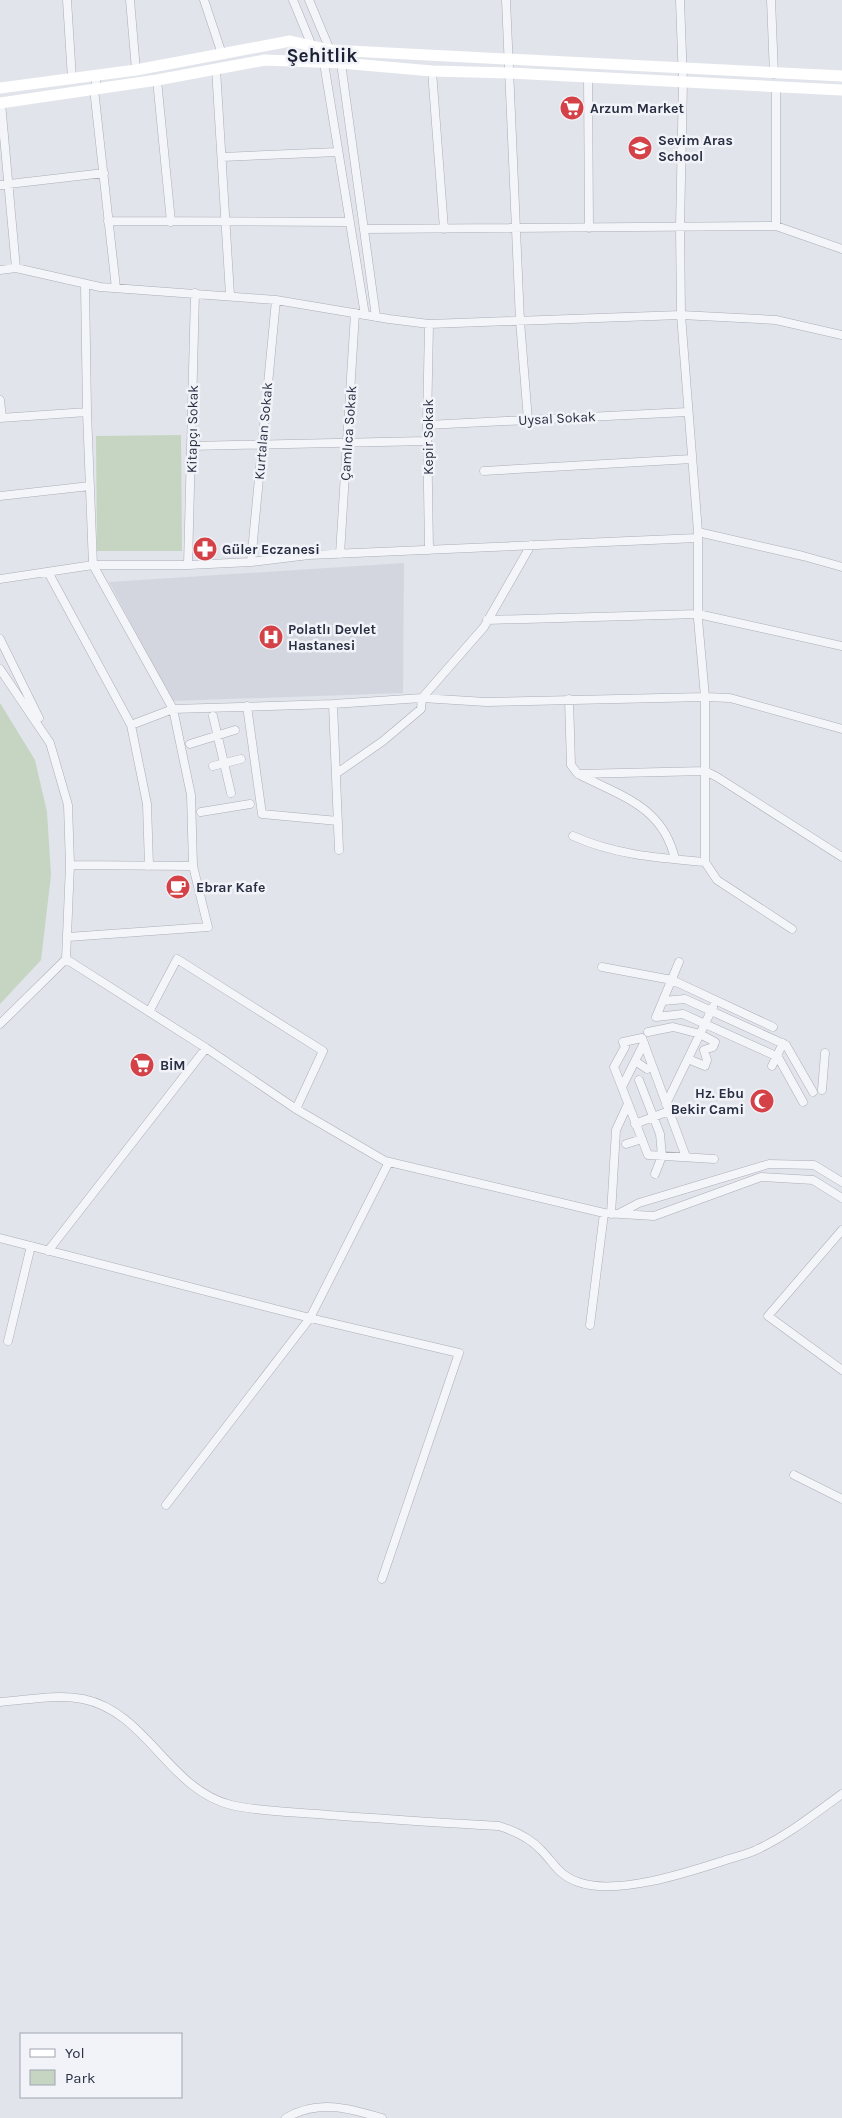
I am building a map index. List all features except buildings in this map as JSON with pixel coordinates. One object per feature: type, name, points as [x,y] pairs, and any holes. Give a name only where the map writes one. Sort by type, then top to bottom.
[{"type":"street","points":[[66,0],[72,79]]},
{"type":"street","points":[[130,0],[136,70]]},
{"type":"street","points":[[204,0],[222,54]]},
{"type":"street","points":[[293,0],[312,46],[324,63],[365,315]]},
{"type":"street","points":[[309,0],[330,50],[341,63],[376,316]]},
{"type":"street","points":[[506,0],[507,58],[510,73],[520,321],[528,420]]},
{"type":"street","points":[[680,0],[683,69],[680,227],[681,315],[698,535],[698,614],[705,697],[705,862],[717,880],[792,929]]},
{"type":"street","points":[[771,0],[774,74]]},
{"type":"street","points":[[0,88],[136,70],[290,41],[330,50],[842,76]]},
{"type":"street","points":[[16,268],[4,184],[0,103],[157,80],[265,60],[341,63],[432,71],[510,73],[842,90]]},
{"type":"street","points":[[216,69],[230,295]]},
{"type":"street","points":[[432,71],[444,229]]},
{"type":"street","points":[[98,75],[94,89],[116,288]]},
{"type":"street","points":[[588,78],[589,228]]},
{"type":"street","points":[[157,80],[171,222]]},
{"type":"street","points":[[776,88],[776,226]]},
{"type":"street","points":[[222,156],[338,152]]},
{"type":"street","points":[[4,184],[104,173]]},
{"type":"street","points":[[108,221],[350,222]]},
{"type":"street","points":[[364,228],[776,226],[842,249]]},
{"type":"street","points":[[0,270],[16,268],[85,284],[116,288],[230,295],[276,300],[428,324],[681,315],[776,320],[842,336]]},
{"type":"street","points":[[68,937],[208,927],[193,866],[190,795],[173,710],[93,565],[87,412],[85,284]]},
{"type":"street","name":"Kitapçı Sokak","points":[[188,565],[195,293]]},
{"type":"street","name":"Kurtalan Sokak","points":[[251,562],[276,300]]},
{"type":"street","name":"Çamlıca Sokak","points":[[340,554],[355,313]]},
{"type":"street","name":"Kepir Sokak","points":[[428,324],[427,440],[429,550]]},
{"type":"street","points":[[0,400],[1,418],[87,412]]},
{"type":"street","name":"Uysal Sokak","points":[[427,425],[688,412]]},
{"type":"street","points":[[191,446],[427,440]]},
{"type":"street","points":[[484,471],[692,459]]},
{"type":"street","points":[[0,496],[90,486]]},
{"type":"street","points":[[0,579],[93,565],[188,565],[251,562],[340,554],[698,535],[803,556],[842,567]]},
{"type":"street","points":[[337,773],[383,741],[421,710],[422,698],[488,620],[530,545]]},
{"type":"street","points":[[48,572],[131,725],[148,804],[149,866]]},
{"type":"street","points":[[488,620],[698,614],[842,646]]},
{"type":"street","points":[[0,639],[50,743],[68,805],[70,865],[66,959],[0,1024]]},
{"type":"street","points":[[0,669],[50,743]]},
{"type":"street","points":[[131,725],[173,710],[247,706],[333,704],[422,698],[486,702],[705,697],[730,698],[842,729]]},
{"type":"street","points":[[569,699],[571,765],[578,774],[646,810],[666,832],[675,859]]},
{"type":"street","points":[[333,704],[339,850]]},
{"type":"street","points":[[247,706],[262,814],[338,821]]},
{"type":"street","points":[[213,716],[231,793]]},
{"type":"street","points":[[190,744],[235,730]]},
{"type":"street","points":[[213,766],[241,759]]},
{"type":"street","points":[[578,774],[705,771],[842,857]]},
{"type":"street","points":[[201,812],[250,804]]},
{"type":"street","points":[[573,836],[592,844],[621,852],[705,862]]},
{"type":"street","points":[[70,865],[193,866]]},
{"type":"street","points":[[66,959],[206,1048],[296,1109],[389,1162],[611,1214],[654,1216],[761,1177],[813,1180],[842,1198]]},
{"type":"street","points":[[149,1012],[177,959],[323,1051],[296,1109]]},
{"type":"street","points":[[679,962],[656,1017],[683,1014],[776,1056],[804,1102]]},
{"type":"street","points":[[602,967],[672,980],[773,1027]]},
{"type":"street","points":[[663,1001],[685,999],[783,1043],[786,1045],[813,1092]]},
{"type":"street","points":[[635,1124],[653,1117],[666,1104],[716,1000]]},
{"type":"street","points":[[648,1032],[673,1027],[700,1034],[715,1042],[713,1047],[704,1050],[694,1046]]},
{"type":"street","points":[[686,1157],[642,1038],[623,1042],[625,1047],[614,1067],[648,1155],[714,1159]]},
{"type":"street","points":[[622,1087],[644,1043]]},
{"type":"street","points":[[772,1066],[783,1043]]},
{"type":"street","points":[[48,1250],[206,1048]]},
{"type":"street","points":[[688,1059],[705,1066],[707,1060],[704,1050]]},
{"type":"street","points":[[822,1090],[825,1053]]},
{"type":"street","points":[[635,1060],[647,1069]]},
{"type":"street","points":[[630,1070],[641,1081],[660,1134],[662,1156],[655,1174]]},
{"type":"street","points":[[626,1079],[641,1081]]},
{"type":"street","points":[[590,1325],[611,1214],[616,1130],[628,1104]]},
{"type":"street","points":[[648,1104],[666,1104]]},
{"type":"street","points":[[626,1144],[642,1139]]},
{"type":"street","points":[[166,1505],[310,1318],[389,1162]]},
{"type":"street","points":[[611,1214],[639,1203],[769,1164],[814,1165],[842,1182]]},
{"type":"street","points":[[842,1230],[768,1316],[842,1370]]},
{"type":"street","points":[[0,1238],[310,1318],[459,1353],[382,1579]]},
{"type":"street","points":[[8,1341],[31,1246]]},
{"type":"street","points":[[794,1475],[842,1500]]},
{"type":"street","points":[[0,1702],[62,1697],[84,1699],[103,1705],[127,1720],[196,1787],[214,1798],[232,1805],[294,1812],[499,1826],[514,1831],[528,1839],[542,1851],[556,1869],[569,1878],[583,1884],[599,1886],[648,1882],[708,1866],[755,1850],[798,1826],[842,1794]]},
{"type":"street","points":[[286,2118],[298,2111],[325,2106],[356,2110],[382,2118]]},
{"type":"shaded area","name":"Polatlı Devlet Hastanesi","points":[[404,563],[403,693],[172,701],[109,582]]},
{"type":"green space","points":[[181,435],[182,551],[97,551],[96,436]]},
{"type":"green space","points":[[0,703],[35,760],[47,812],[51,875],[41,960],[0,1004]]},
{"type":"place","name":"Arzum Market","points":[[572,108]]},
{"type":"place","name":"Sevim Aras School","points":[[640,148]]},
{"type":"place","name":"Güler Eczanesi","points":[[205,549]]},
{"type":"place","name":"Polatlı Devlet Hastanesi","points":[[271,637]]},
{"type":"place","name":"Ebrar Kafe","points":[[178,887]]},
{"type":"place","name":"BİM","points":[[142,1065]]},
{"type":"place","name":"Hz. Ebu Bekir Cami","points":[[762,1101]]},
{"type":"district","name":"Şehitlik","points":[[322,55]]}]
